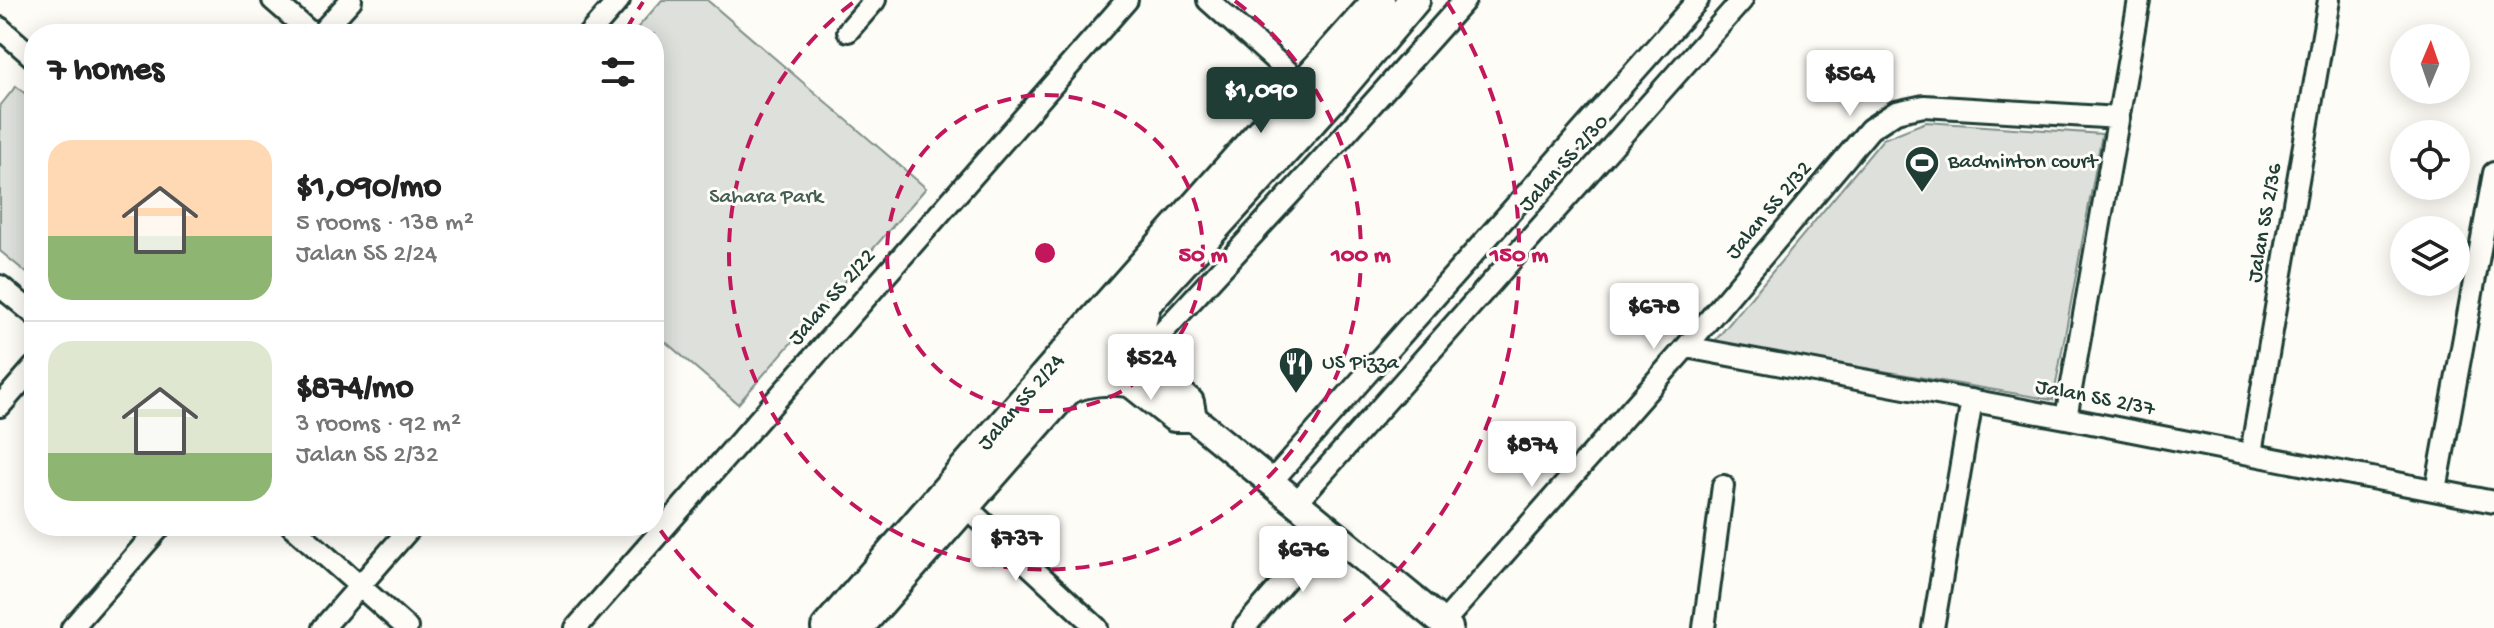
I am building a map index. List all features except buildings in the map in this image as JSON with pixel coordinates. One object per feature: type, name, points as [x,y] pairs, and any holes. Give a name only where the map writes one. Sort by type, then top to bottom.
[{"type":"main road","name":"Jalan SS 2/24","points":[[827,628],[1096,339],[1304,86],[1379,0]]},
{"type":"main road","name":"Jalan SS 2/24","points":[[857,628],[1067,389],[1096,339],[1146,303],[1329,101],[1414,0]]},
{"type":"main road","points":[[1067,389],[1137,373],[1138,329],[1146,303]]},
{"type":"street","points":[[273,0],[301,24]]},
{"type":"street","points":[[329,24],[351,0]]},
{"type":"street","points":[[598,24],[619,0]]},
{"type":"street","points":[[848,31],[875,0]]},
{"type":"street","name":"Jalan SS 2/22","points":[[664,528],[1127,0]]},
{"type":"street","points":[[1208,0],[1304,86]]},
{"type":"street","points":[[1137,373],[1161,334],[1465,0]]},
{"type":"street","points":[[1271,482],[1698,0]]},
{"type":"street","name":"Jalan SS 2/30","points":[[1296,503],[1742,0]]},
{"type":"street","points":[[2066,418],[2139,0]]},
{"type":"street","name":"Jalan SS 2/36","points":[[2251,453],[2329,0]]},
{"type":"street","points":[[0,28],[24,49]]},
{"type":"street","name":"Jalan SS 2/32","points":[[1446,626],[1870,129],[1896,112],[1924,106],[2119,118]]},
{"type":"street","points":[[2436,490],[2494,173]]},
{"type":"street","points":[[0,286],[24,306]]},
{"type":"street","points":[[1096,339],[1137,373],[1190,402],[1193,418],[1446,626]]},
{"type":"street","name":"Jalan SS 2/37","points":[[1686,347],[2494,502]]},
{"type":"street","points":[[0,406],[24,378]]},
{"type":"street","points":[[1933,628],[1972,400]]},
{"type":"street","points":[[1704,628],[1723,486]]},
{"type":"street","points":[[964,505],[1097,628]]},
{"type":"street","points":[[1244,628],[1329,530]]},
{"type":"street","points":[[72,628],[152,536]]},
{"type":"street","points":[[303,536],[407,628]]},
{"type":"street","points":[[323,628],[403,536]]},
{"type":"street","name":"Jalan SS 2/22","points":[[576,628],[657,536]]},
{"type":"green space","name":"Sahara Park","points":[[662,0],[707,0],[926,188],[738,404],[664,341],[664,24],[641,24]]},
{"type":"green space","points":[[16,86],[24,93],[24,271],[0,251],[0,106]]},
{"type":"green space","points":[[1926,122],[2102,134],[2053,400],[1714,342],[1883,139]]},
{"type":"place","name":"Badminton court","points":[[1922,194]]},
{"type":"place","name":"US Pizza","points":[[1296,395]]}]
